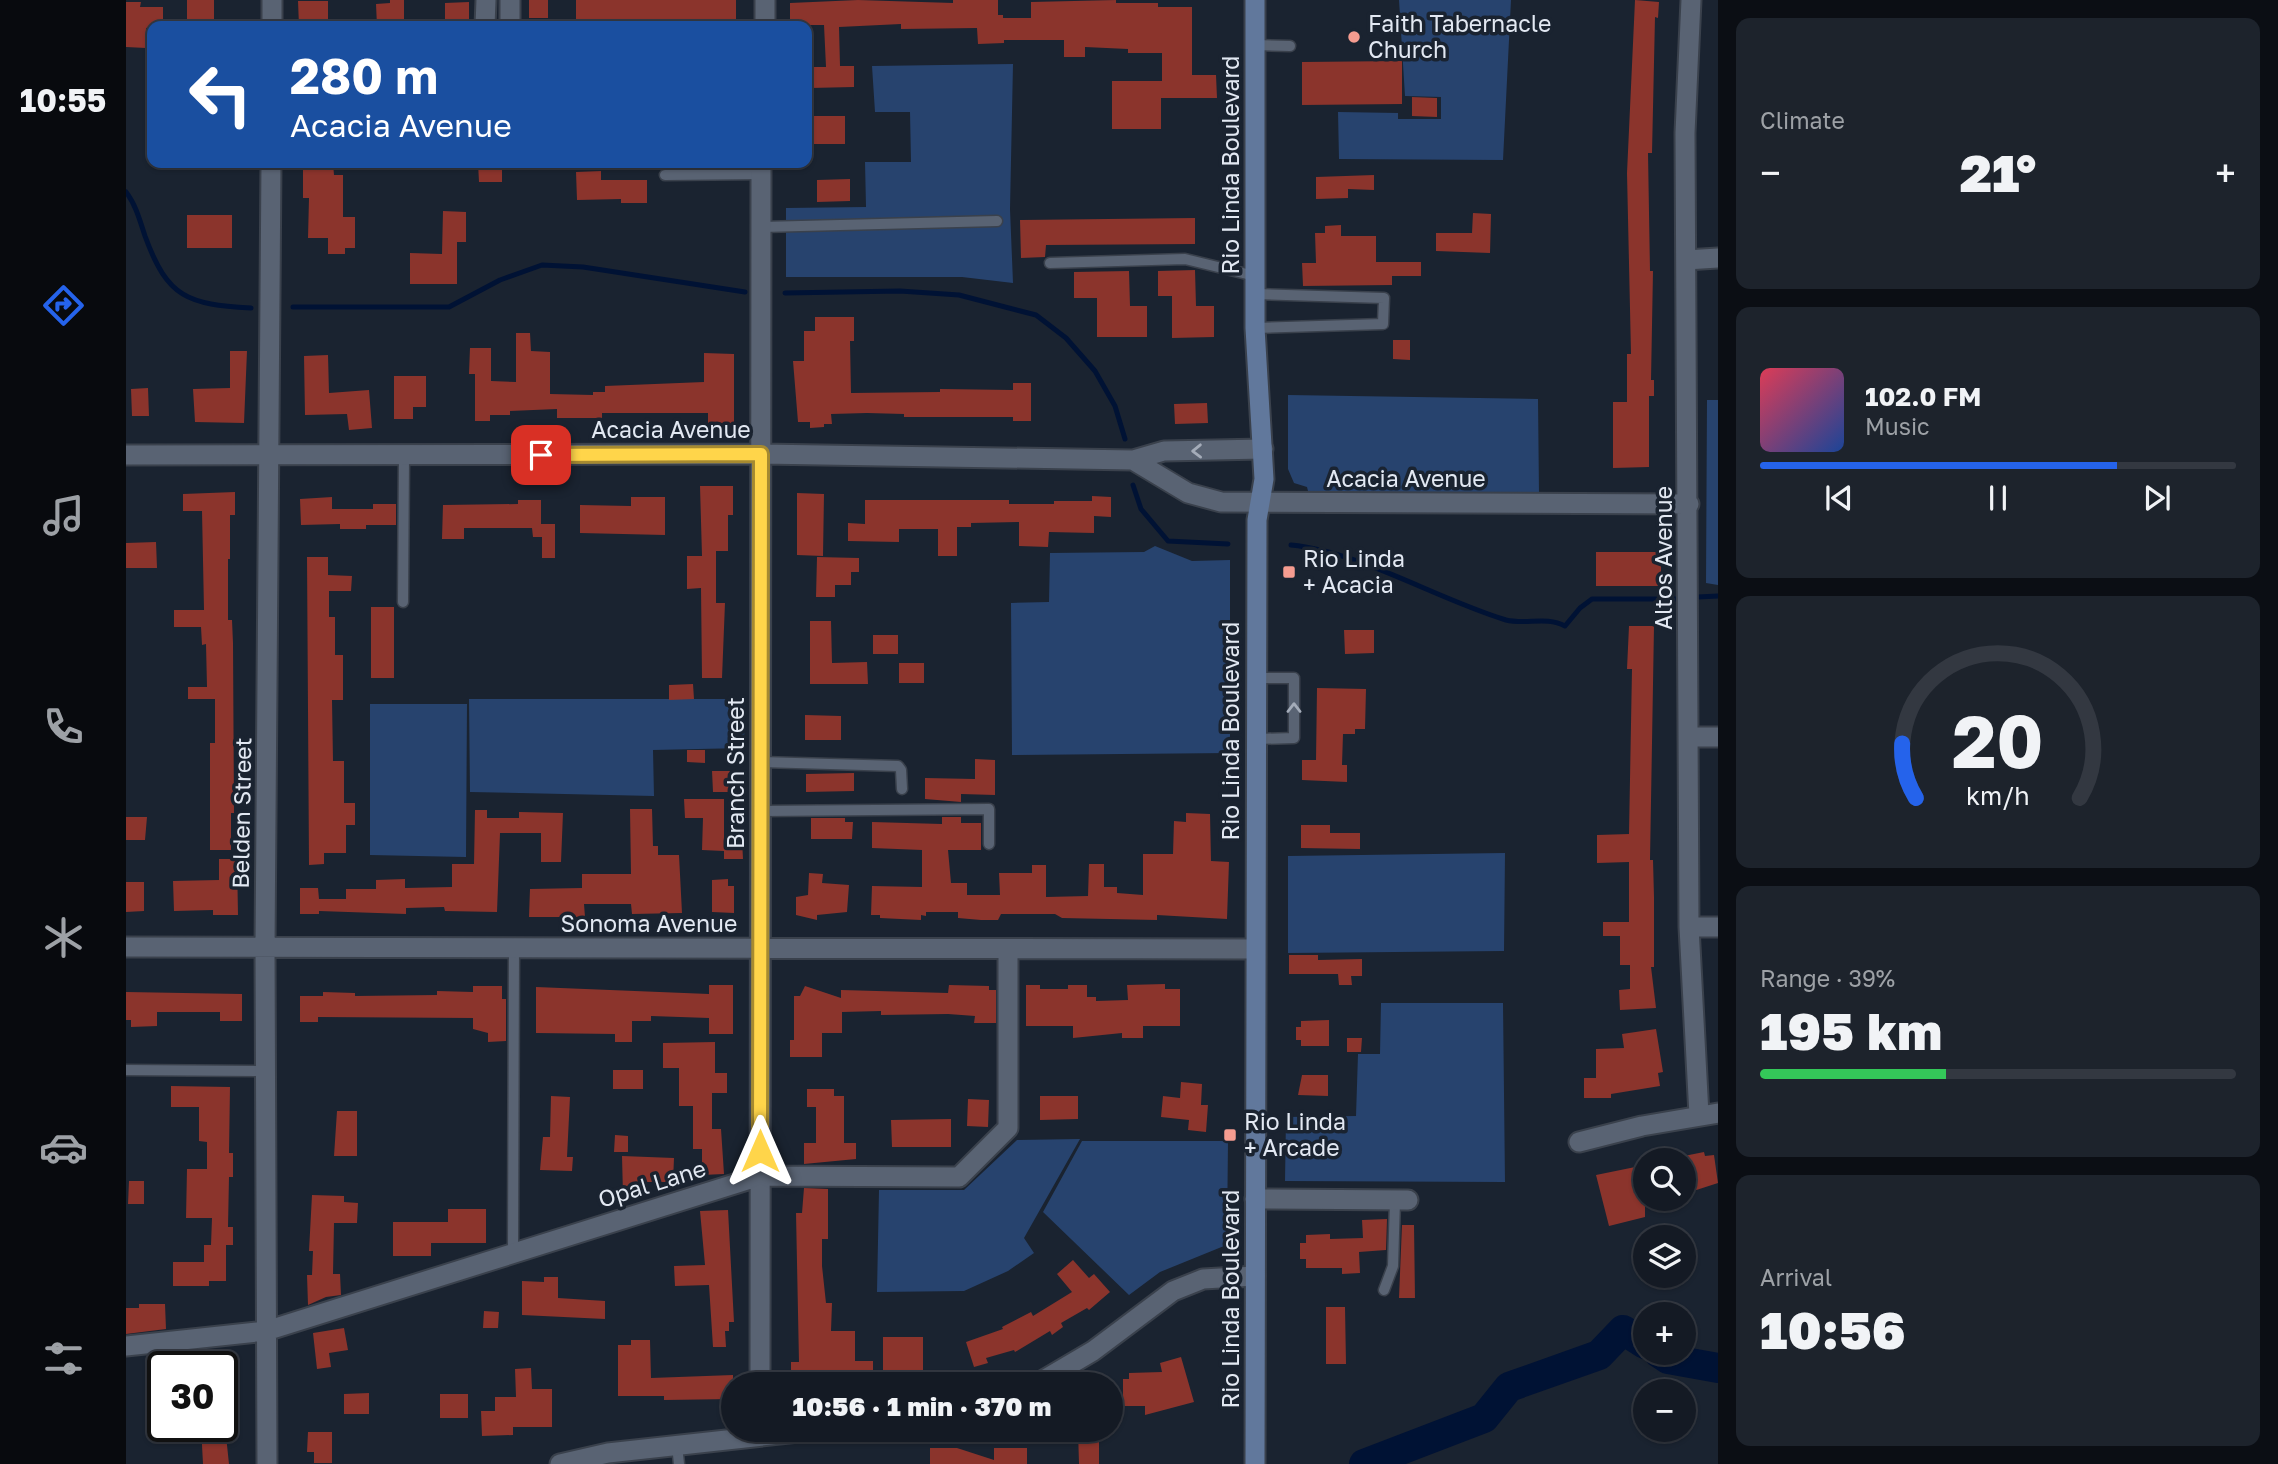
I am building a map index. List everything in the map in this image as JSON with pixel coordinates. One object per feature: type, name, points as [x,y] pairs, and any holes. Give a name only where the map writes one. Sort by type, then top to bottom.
[{"type":"main road","name":"Rio Linda Boulevard","points":[[1255,0],[1255,328],[1264,480],[1257,520],[1255,1457]]},
{"type":"street","points":[[272,0],[272,21]]},
{"type":"street","points":[[485,21],[486,0]]},
{"type":"street","points":[[510,0],[510,21]]},
{"type":"street","points":[[765,0],[765,21]]},
{"type":"street","name":"Altos Avenue","points":[[1691,0],[1686,92],[1689,927],[1709,1114]]},
{"type":"street","name":"Belden Street","points":[[267,1464],[265,947],[271,455],[271,168]]},
{"type":"street","name":"Branch Street","points":[[760,1372],[761,168]]},
{"type":"street","points":[[1686,260],[1718,258]]},
{"type":"street","name":"Acacia Avenue","points":[[126,455],[761,454],[1132,460],[1164,451],[1263,449]]},
{"type":"street","name":"Acacia Avenue","points":[[1132,460],[1188,493],[1221,502],[1689,504]]},
{"type":"street","points":[[1688,737],[1718,737]]},
{"type":"street","points":[[1689,927],[1718,927]]},
{"type":"street","name":"Sonoma Avenue","points":[[126,947],[1255,950]]},
{"type":"street","name":"Opal Lane","points":[[126,1346],[266,1331],[760,1176],[959,1177],[1008,1128],[1008,949]]},
{"type":"street","points":[[1579,1142],[1709,1114]]},
{"type":"street","points":[[1255,1199],[1402,1200]]},
{"type":"street","points":[[1057,1372],[1093,1351],[1173,1291],[1203,1279],[1255,1276]]},
{"type":"street","points":[[560,1464],[678,1455],[726,1442]]},
{"type":"lane","points":[[1255,45],[1290,46]]},
{"type":"lane","points":[[664,175],[761,168]]},
{"type":"lane","points":[[762,227],[997,221]]},
{"type":"lane","points":[[1049,263],[1185,259],[1255,285],[1384,298],[1383,324],[1255,328]]},
{"type":"lane","points":[[403,602],[404,456]]},
{"type":"lane","points":[[1256,678],[1294,678],[1294,738],[1256,739]]},
{"type":"lane","points":[[760,762],[880,763],[898,766],[901,770],[902,789]]},
{"type":"lane","points":[[760,811],[989,809],[989,844]]},
{"type":"lane","points":[[513,1254],[514,948]]},
{"type":"lane","points":[[126,1070],[266,1071]]},
{"type":"lane","points":[[1384,1290],[1394,1266],[1402,1200]]},
{"type":"shaded area","points":[[1399,0],[1511,0],[1503,160],[1339,159],[1338,112],[1398,113],[1398,119],[1441,119],[1441,97],[1405,96]]},
{"type":"shaded area","points":[[1013,64],[1010,209],[1013,283],[962,277],[786,277],[786,208],[866,207],[865,162],[911,162],[910,112],[875,112],[872,66]]},
{"type":"shaded area","points":[[1288,395],[1538,399],[1539,494],[1336,494],[1308,491],[1307,487],[1294,483],[1288,469]]},
{"type":"shaded area","points":[[1707,400],[1718,400],[1718,585],[1706,583]]},
{"type":"shaded area","points":[[1155,546],[1192,561],[1230,560],[1230,753],[1012,755],[1011,603],[1049,602],[1050,553],[1144,552]]},
{"type":"shaded area","points":[[469,699],[745,699],[744,748],[653,750],[654,796],[470,792]]},
{"type":"shaded area","points":[[370,704],[467,704],[466,857],[370,855]]},
{"type":"shaded area","points":[[1505,853],[1504,951],[1288,953],[1288,856]]},
{"type":"shaded area","points":[[1381,1003],[1503,1003],[1505,1182],[1285,1181],[1286,1117],[1356,1116],[1358,1054],[1380,1054]]},
{"type":"shaded area","points":[[1080,1139],[1024,1238],[1034,1253],[1008,1271],[964,1291],[877,1292],[879,1190],[964,1190],[1017,1140]]},
{"type":"shaded area","points":[[1082,1141],[1228,1141],[1227,1237],[1224,1246],[1160,1272],[1129,1295],[1043,1212]]},
{"type":"building","points":[[187,0],[214,0],[214,21],[187,21]]},
{"type":"building","points":[[390,0],[404,0],[404,21],[377,21],[376,4],[390,3]]},
{"type":"building","points":[[529,0],[548,0],[548,18],[529,18]]},
{"type":"building","points":[[576,0],[736,0],[736,20],[576,21]]},
{"type":"building","points":[[858,0],[953,3],[953,0],[998,0],[998,15],[1003,15],[1003,18],[1031,18],[1031,2],[1116,0],[1116,3],[1158,3],[1158,7],[1192,7],[1192,75],[1216,75],[1217,98],[1161,98],[1161,129],[1112,129],[1112,81],[1162,81],[1162,53],[1128,53],[1128,49],[1085,47],[1085,57],[1064,57],[1064,40],[1004,40],[1004,43],[978,44],[977,28],[901,29],[901,24],[839,27],[840,66],[854,66],[854,87],[812,88],[812,67],[826,67],[824,25],[812,25],[812,21],[790,21],[790,3]]},
{"type":"building","points":[[1635,0],[1659,2],[1658,18],[1655,17],[1652,153],[1648,153],[1650,271],[1653,271],[1651,380],[1654,380],[1654,396],[1649,396],[1649,467],[1613,468],[1613,402],[1627,402],[1627,354],[1631,354],[1627,173]]},
{"type":"building","points":[[298,1],[328,1],[328,21],[299,21]]},
{"type":"building","points":[[126,2],[141,2],[140,7],[163,7],[163,21],[147,21],[146,48],[126,47]]},
{"type":"building","points":[[469,2],[469,21],[445,21],[445,3]]},
{"type":"building","points":[[1402,61],[1402,104],[1302,105],[1302,62]]},
{"type":"building","points":[[1412,97],[1437,98],[1437,117],[1412,116]]},
{"type":"building","points":[[812,116],[845,116],[845,144],[812,144]]},
{"type":"building","points":[[303,168],[333,168],[334,175],[343,175],[343,217],[355,217],[355,248],[345,248],[345,254],[328,254],[328,238],[308,238],[309,198],[303,198]]},
{"type":"building","points":[[478,168],[502,168],[502,182],[479,182]]},
{"type":"building","points":[[601,171],[601,180],[647,180],[647,203],[621,203],[621,199],[577,200],[576,172]]},
{"type":"building","points":[[1374,175],[1374,190],[1348,189],[1348,198],[1316,199],[1316,177]]},
{"type":"building","points":[[850,179],[850,201],[817,202],[817,180]]},
{"type":"building","points":[[443,211],[466,212],[466,242],[457,242],[457,284],[410,284],[410,253],[442,254]]},
{"type":"building","points":[[1473,213],[1491,214],[1490,253],[1436,251],[1436,233],[1472,233]]},
{"type":"building","points":[[187,215],[232,215],[232,248],[187,248]]},
{"type":"building","points":[[1195,218],[1195,244],[1046,245],[1045,257],[1021,258],[1020,220]]},
{"type":"building","points":[[1341,225],[1341,236],[1376,236],[1376,262],[1421,262],[1421,276],[1392,276],[1392,285],[1303,286],[1302,263],[1316,263],[1315,233],[1325,233],[1325,226]]},
{"type":"building","points":[[1195,270],[1196,306],[1214,306],[1214,337],[1172,338],[1172,296],[1158,296],[1158,271]]},
{"type":"building","points":[[1129,271],[1130,306],[1147,306],[1147,337],[1097,337],[1097,298],[1074,298],[1074,272]]},
{"type":"building","points":[[815,317],[854,317],[854,341],[850,341],[851,393],[940,392],[940,389],[1013,390],[1013,383],[1031,383],[1031,421],[1013,421],[1013,417],[831,414],[832,424],[810,428],[810,422],[798,422],[793,361],[804,361],[804,331],[815,331]]},
{"type":"building","points":[[516,333],[530,333],[531,351],[550,352],[550,394],[593,395],[593,392],[605,392],[605,386],[704,382],[704,353],[734,354],[734,426],[708,426],[708,413],[602,413],[602,418],[557,418],[557,409],[510,411],[510,415],[490,415],[490,421],[475,421],[475,374],[469,374],[470,348],[491,348],[491,381],[516,382]]},
{"type":"building","points":[[1393,340],[1410,340],[1410,360],[1393,359]]},
{"type":"building","points":[[230,351],[247,351],[244,423],[195,422],[193,389],[230,388]]},
{"type":"building","points":[[328,355],[329,393],[369,390],[372,428],[349,430],[347,414],[305,415],[304,356]]},
{"type":"building","points":[[394,376],[426,376],[426,407],[413,407],[413,419],[394,419]]},
{"type":"building","points":[[148,388],[149,416],[132,416],[131,389]]},
{"type":"building","points":[[1207,403],[1208,423],[1175,424],[1174,404]]},
{"type":"building","points":[[700,486],[733,486],[733,515],[728,515],[728,551],[716,551],[716,603],[725,603],[722,678],[702,678],[701,588],[687,589],[687,556],[702,556]]},
{"type":"building","points":[[235,492],[235,515],[230,515],[228,559],[228,620],[232,620],[233,643],[234,813],[231,813],[231,850],[210,850],[210,743],[215,743],[215,699],[188,699],[188,687],[207,687],[206,644],[202,645],[201,627],[174,627],[174,610],[204,610],[202,511],[183,511],[183,494]]},
{"type":"building","points":[[797,493],[824,494],[823,556],[797,555]]},
{"type":"building","points":[[1092,496],[1111,497],[1111,517],[1094,516],[1094,533],[1049,532],[1048,547],[1019,546],[1019,522],[971,523],[971,527],[957,527],[957,556],[938,556],[938,529],[899,529],[899,542],[848,541],[848,523],[865,524],[865,500],[1009,500],[1009,504],[1054,504],[1054,501],[1092,501]]},
{"type":"building","points":[[332,497],[332,509],[373,509],[373,504],[396,504],[396,525],[366,525],[366,529],[340,529],[340,524],[301,525],[300,499]]},
{"type":"building","points":[[631,497],[665,497],[665,535],[580,533],[580,505],[631,506]]},
{"type":"building","points":[[518,500],[541,500],[541,524],[555,524],[555,558],[542,558],[542,537],[533,537],[532,528],[464,528],[464,539],[442,539],[443,505],[518,504]]},
{"type":"building","points":[[156,542],[157,568],[126,568],[126,543]]},
{"type":"building","points":[[1596,552],[1661,552],[1661,586],[1596,586]]},
{"type":"building","points":[[307,557],[328,557],[328,575],[352,576],[351,591],[329,591],[329,617],[335,617],[335,655],[343,655],[343,700],[332,700],[333,761],[344,761],[344,803],[355,803],[355,825],[346,825],[346,853],[324,853],[324,864],[309,865]]},
{"type":"building","points":[[817,557],[859,558],[859,572],[851,572],[851,585],[835,585],[835,597],[816,597]]},
{"type":"building","points":[[371,607],[394,607],[394,678],[371,678]]},
{"type":"building","points":[[810,621],[831,621],[832,663],[867,662],[868,684],[810,684]]},
{"type":"building","points":[[1629,626],[1654,626],[1650,860],[1653,860],[1654,897],[1654,967],[1651,967],[1656,1008],[1620,1010],[1619,990],[1630,989],[1630,965],[1620,965],[1620,936],[1603,936],[1603,922],[1629,922],[1629,862],[1597,863],[1597,835],[1629,834],[1632,669],[1627,669]]},
{"type":"building","points":[[1344,630],[1374,630],[1374,653],[1345,654]]},
{"type":"building","points":[[873,635],[898,635],[898,654],[873,654]]},
{"type":"building","points":[[899,663],[924,663],[924,683],[899,683]]},
{"type":"building","points":[[693,684],[694,699],[669,700],[669,685]]},
{"type":"building","points":[[1317,688],[1366,689],[1365,729],[1355,729],[1355,734],[1343,734],[1342,765],[1347,765],[1347,782],[1302,780],[1302,760],[1316,760]]},
{"type":"building","points":[[805,715],[841,716],[841,740],[805,740]]},
{"type":"building","points":[[687,750],[705,750],[705,763],[687,762]]},
{"type":"building","points":[[975,759],[995,760],[995,795],[961,794],[961,802],[925,799],[925,778],[975,779]]},
{"type":"building","points":[[712,771],[731,771],[731,792],[713,792]]},
{"type":"building","points":[[854,773],[854,791],[806,792],[806,774]]},
{"type":"building","points":[[684,799],[724,799],[724,851],[702,850],[703,818],[685,818]]},
{"type":"building","points":[[630,809],[652,809],[653,846],[658,846],[658,855],[679,855],[682,913],[632,914],[631,904],[584,904],[585,917],[529,917],[530,889],[582,888],[582,874],[631,874]]},
{"type":"building","points":[[475,810],[487,810],[487,818],[519,818],[519,812],[563,813],[561,862],[541,862],[541,833],[500,833],[497,912],[445,911],[444,907],[406,908],[406,914],[319,911],[319,914],[300,914],[300,888],[318,888],[319,899],[346,899],[346,889],[376,889],[376,880],[405,879],[405,888],[452,887],[452,864],[474,864]]},
{"type":"building","points":[[1186,813],[1210,814],[1211,861],[1229,862],[1227,919],[1157,915],[1157,920],[1062,918],[1055,914],[1001,914],[998,920],[981,920],[958,918],[958,912],[926,912],[926,916],[921,915],[921,920],[871,915],[872,886],[922,887],[922,850],[872,848],[872,822],[942,824],[942,817],[961,817],[961,823],[981,823],[981,850],[948,850],[951,883],[967,883],[967,895],[1000,895],[999,873],[1032,873],[1032,865],[1046,865],[1046,897],[1088,896],[1089,864],[1104,864],[1104,887],[1117,887],[1117,893],[1143,895],[1143,854],[1173,854],[1174,821],[1186,822]]},
{"type":"building","points":[[126,817],[147,817],[145,840],[126,840]]},
{"type":"building","points":[[811,818],[845,818],[845,822],[853,822],[852,839],[811,839]]},
{"type":"building","points":[[1301,825],[1330,825],[1330,833],[1360,833],[1360,849],[1301,848]]},
{"type":"building","points":[[742,839],[743,859],[724,859],[724,840]]},
{"type":"building","points":[[219,859],[237,859],[238,915],[213,915],[213,910],[174,911],[173,881],[219,880]]},
{"type":"building","points":[[809,873],[823,874],[822,883],[849,885],[847,912],[817,915],[817,920],[796,915],[796,897],[808,895]]},
{"type":"building","points":[[728,879],[728,886],[734,886],[734,913],[712,912],[712,880]]},
{"type":"building","points":[[126,882],[144,882],[144,911],[126,912]]},
{"type":"building","points":[[1289,955],[1318,955],[1318,960],[1362,959],[1362,976],[1351,976],[1352,985],[1339,985],[1338,974],[1289,974]]},
{"type":"building","points":[[1165,984],[1165,989],[1180,989],[1180,1026],[1143,1026],[1143,1038],[1122,1038],[1122,1033],[1073,1038],[1073,1026],[1026,1026],[1026,985],[1040,985],[1040,989],[1068,989],[1068,985],[1087,985],[1087,997],[1096,997],[1096,1001],[1128,1000],[1127,985]]},
{"type":"building","points":[[709,985],[733,985],[733,1034],[709,1034],[709,1018],[651,1016],[651,1021],[632,1021],[632,1042],[615,1042],[615,1034],[536,1033],[536,987],[709,994]]},
{"type":"building","points":[[949,985],[989,986],[989,990],[996,990],[996,1023],[974,1023],[975,1016],[948,1014],[881,1015],[881,1011],[842,1012],[842,1033],[822,1033],[822,1057],[790,1057],[790,1040],[794,1040],[794,996],[800,996],[805,986],[841,998],[841,990],[948,993]]},
{"type":"building","points":[[473,986],[502,986],[502,999],[506,999],[506,1041],[488,1042],[488,1033],[473,1029],[473,1018],[318,1017],[318,1022],[300,1022],[300,996],[323,996],[323,992],[355,993],[355,996],[437,995],[437,991],[473,992]]},
{"type":"building","points":[[126,992],[242,994],[242,1021],[220,1021],[220,1012],[157,1012],[157,1026],[131,1027],[131,1020],[126,1020]]},
{"type":"building","points":[[1329,1020],[1329,1046],[1301,1046],[1301,1040],[1296,1040],[1296,1027],[1301,1027],[1301,1021]]},
{"type":"building","points":[[1656,1029],[1663,1072],[1658,1073],[1660,1086],[1611,1094],[1611,1098],[1584,1098],[1584,1078],[1596,1078],[1596,1049],[1624,1048],[1622,1034]]},
{"type":"building","points":[[1347,1038],[1362,1038],[1361,1052],[1347,1052]]},
{"type":"building","points":[[715,1042],[715,1073],[727,1073],[727,1093],[712,1093],[712,1129],[721,1129],[724,1174],[702,1175],[702,1149],[693,1149],[693,1106],[679,1106],[679,1068],[663,1068],[663,1043]]},
{"type":"building","points":[[613,1070],[643,1070],[643,1089],[613,1089]]},
{"type":"building","points":[[1302,1075],[1328,1075],[1328,1096],[1298,1095]]},
{"type":"building","points":[[1181,1082],[1202,1084],[1201,1105],[1208,1105],[1206,1132],[1188,1130],[1189,1120],[1161,1117],[1163,1096],[1180,1098]]},
{"type":"building","points":[[171,1086],[230,1087],[229,1153],[233,1153],[233,1177],[229,1177],[228,1227],[233,1227],[233,1245],[226,1245],[226,1281],[209,1281],[209,1286],[173,1286],[173,1262],[204,1262],[204,1245],[211,1245],[212,1218],[186,1218],[187,1169],[207,1169],[207,1142],[199,1141],[199,1107],[171,1107]]},
{"type":"building","points":[[807,1089],[834,1089],[834,1096],[844,1096],[844,1143],[856,1143],[856,1159],[804,1164],[804,1143],[816,1143],[816,1107],[807,1107]]},
{"type":"building","points":[[551,1096],[570,1097],[567,1157],[573,1157],[572,1171],[540,1170],[543,1137],[550,1137]]},
{"type":"building","points":[[1040,1096],[1078,1096],[1078,1119],[1040,1120]]},
{"type":"building","points":[[968,1099],[989,1100],[988,1127],[967,1126]]},
{"type":"building","points":[[337,1111],[357,1111],[357,1156],[334,1156]]},
{"type":"building","points":[[951,1119],[951,1147],[892,1147],[891,1120]]},
{"type":"building","points":[[615,1135],[628,1136],[628,1152],[614,1152]]},
{"type":"building","points":[[1704,1152],[1705,1156],[1714,1155],[1718,1183],[1696,1190],[1696,1154]]},
{"type":"building","points":[[622,1156],[674,1158],[673,1182],[644,1182],[645,1194],[623,1195]]},
{"type":"building","points":[[1633,1167],[1633,1211],[1645,1211],[1645,1217],[1609,1226],[1596,1175]]},
{"type":"building","points":[[129,1181],[144,1181],[144,1204],[128,1204]]},
{"type":"building","points":[[804,1188],[828,1189],[828,1239],[822,1239],[822,1266],[826,1303],[832,1303],[831,1331],[855,1331],[855,1361],[873,1361],[873,1372],[791,1372],[791,1362],[799,1362],[796,1213],[802,1213]]},
{"type":"building","points":[[312,1195],[344,1196],[344,1202],[358,1203],[357,1223],[334,1223],[333,1274],[340,1274],[341,1295],[326,1297],[308,1305],[307,1275],[312,1275],[313,1251],[309,1251]]},
{"type":"building","points":[[448,1209],[486,1209],[486,1243],[431,1243],[431,1256],[393,1256],[393,1222],[448,1222]]},
{"type":"building","points":[[728,1210],[734,1322],[729,1322],[729,1331],[725,1331],[726,1347],[713,1347],[709,1285],[675,1286],[674,1266],[705,1265],[700,1211]]},
{"type":"building","points":[[1387,1219],[1386,1250],[1359,1252],[1360,1273],[1342,1274],[1342,1268],[1306,1268],[1306,1259],[1300,1259],[1300,1243],[1306,1243],[1306,1235],[1330,1234],[1330,1239],[1363,1238],[1362,1220]]},
{"type":"building","points":[[1402,1225],[1414,1225],[1415,1298],[1399,1298]]},
{"type":"building","points":[[1073,1260],[1089,1278],[1094,1274],[1110,1292],[1089,1310],[1087,1308],[1061,1323],[1063,1327],[1052,1335],[1050,1331],[1015,1352],[1014,1350],[986,1358],[988,1363],[974,1367],[966,1342],[1003,1329],[1002,1327],[1031,1312],[1033,1316],[1072,1292],[1057,1274]]},
{"type":"building","points":[[544,1277],[558,1277],[558,1298],[605,1301],[605,1319],[522,1315],[522,1281],[544,1282]]},
{"type":"building","points":[[139,1304],[165,1304],[166,1329],[126,1334],[126,1308],[139,1308]]},
{"type":"building","points":[[1326,1307],[1345,1307],[1346,1364],[1326,1364]]},
{"type":"building","points":[[484,1311],[499,1312],[498,1328],[483,1328]]},
{"type":"building","points":[[344,1328],[348,1350],[329,1353],[331,1367],[317,1369],[313,1333]]},
{"type":"building","points":[[883,1337],[923,1337],[923,1372],[883,1370]]},
{"type":"building","points":[[631,1340],[650,1340],[651,1378],[721,1375],[721,1399],[664,1400],[664,1396],[618,1396],[618,1345],[631,1345]]},
{"type":"building","points":[[1181,1357],[1194,1402],[1145,1415],[1145,1406],[1123,1406],[1123,1379],[1129,1379],[1129,1373],[1162,1372],[1160,1363]]},
{"type":"building","points":[[531,1368],[532,1389],[552,1389],[552,1427],[513,1427],[513,1435],[482,1436],[481,1411],[495,1411],[495,1397],[516,1397],[515,1369]]},
{"type":"building","points":[[369,1393],[369,1414],[344,1414],[344,1394]]},
{"type":"building","points":[[440,1394],[468,1394],[468,1418],[440,1418]]},
{"type":"building","points":[[308,1432],[332,1432],[332,1463],[314,1463],[314,1452],[307,1452]]},
{"type":"building","points":[[202,1442],[227,1442],[229,1464],[203,1464]]},
{"type":"building","points":[[1078,1442],[1099,1442],[1099,1464],[1079,1464]]},
{"type":"building","points":[[930,1448],[957,1448],[994,1460],[994,1448],[1027,1448],[1027,1464],[930,1464]]},
{"type":"waterway","points":[[126,192],[154,257],[172,285],[196,300],[251,308]]},
{"type":"waterway","points":[[293,307],[449,307],[500,280],[542,265],[583,267],[745,292]]},
{"type":"waterway","points":[[785,293],[900,291],[959,295],[1036,315],[1066,338],[1095,371],[1115,406],[1125,439]]},
{"type":"waterway","points":[[1133,485],[1141,509],[1168,541],[1228,544]]},
{"type":"waterway","points":[[1291,545],[1343,556],[1480,611],[1513,621],[1551,622],[1565,626],[1580,608],[1592,599],[1679,599]]},
{"type":"waterway","points":[[1698,597],[1718,596]]},
{"type":"waterway","points":[[1364,1464],[1484,1418],[1509,1387],[1599,1355],[1623,1330],[1633,1336]]},
{"type":"waterway","points":[[1696,1364],[1718,1368]]},
{"type":"place","name":"Faith Tabernacle Church","points":[[1354,37]]},
{"type":"place","name":"Rio Linda + Acacia","points":[[1289,572]]},
{"type":"place","name":"Rio Linda + Arcade","points":[[1230,1135]]},
{"type":"route","points":[[541,455],[761,454],[760,1151]]}]
